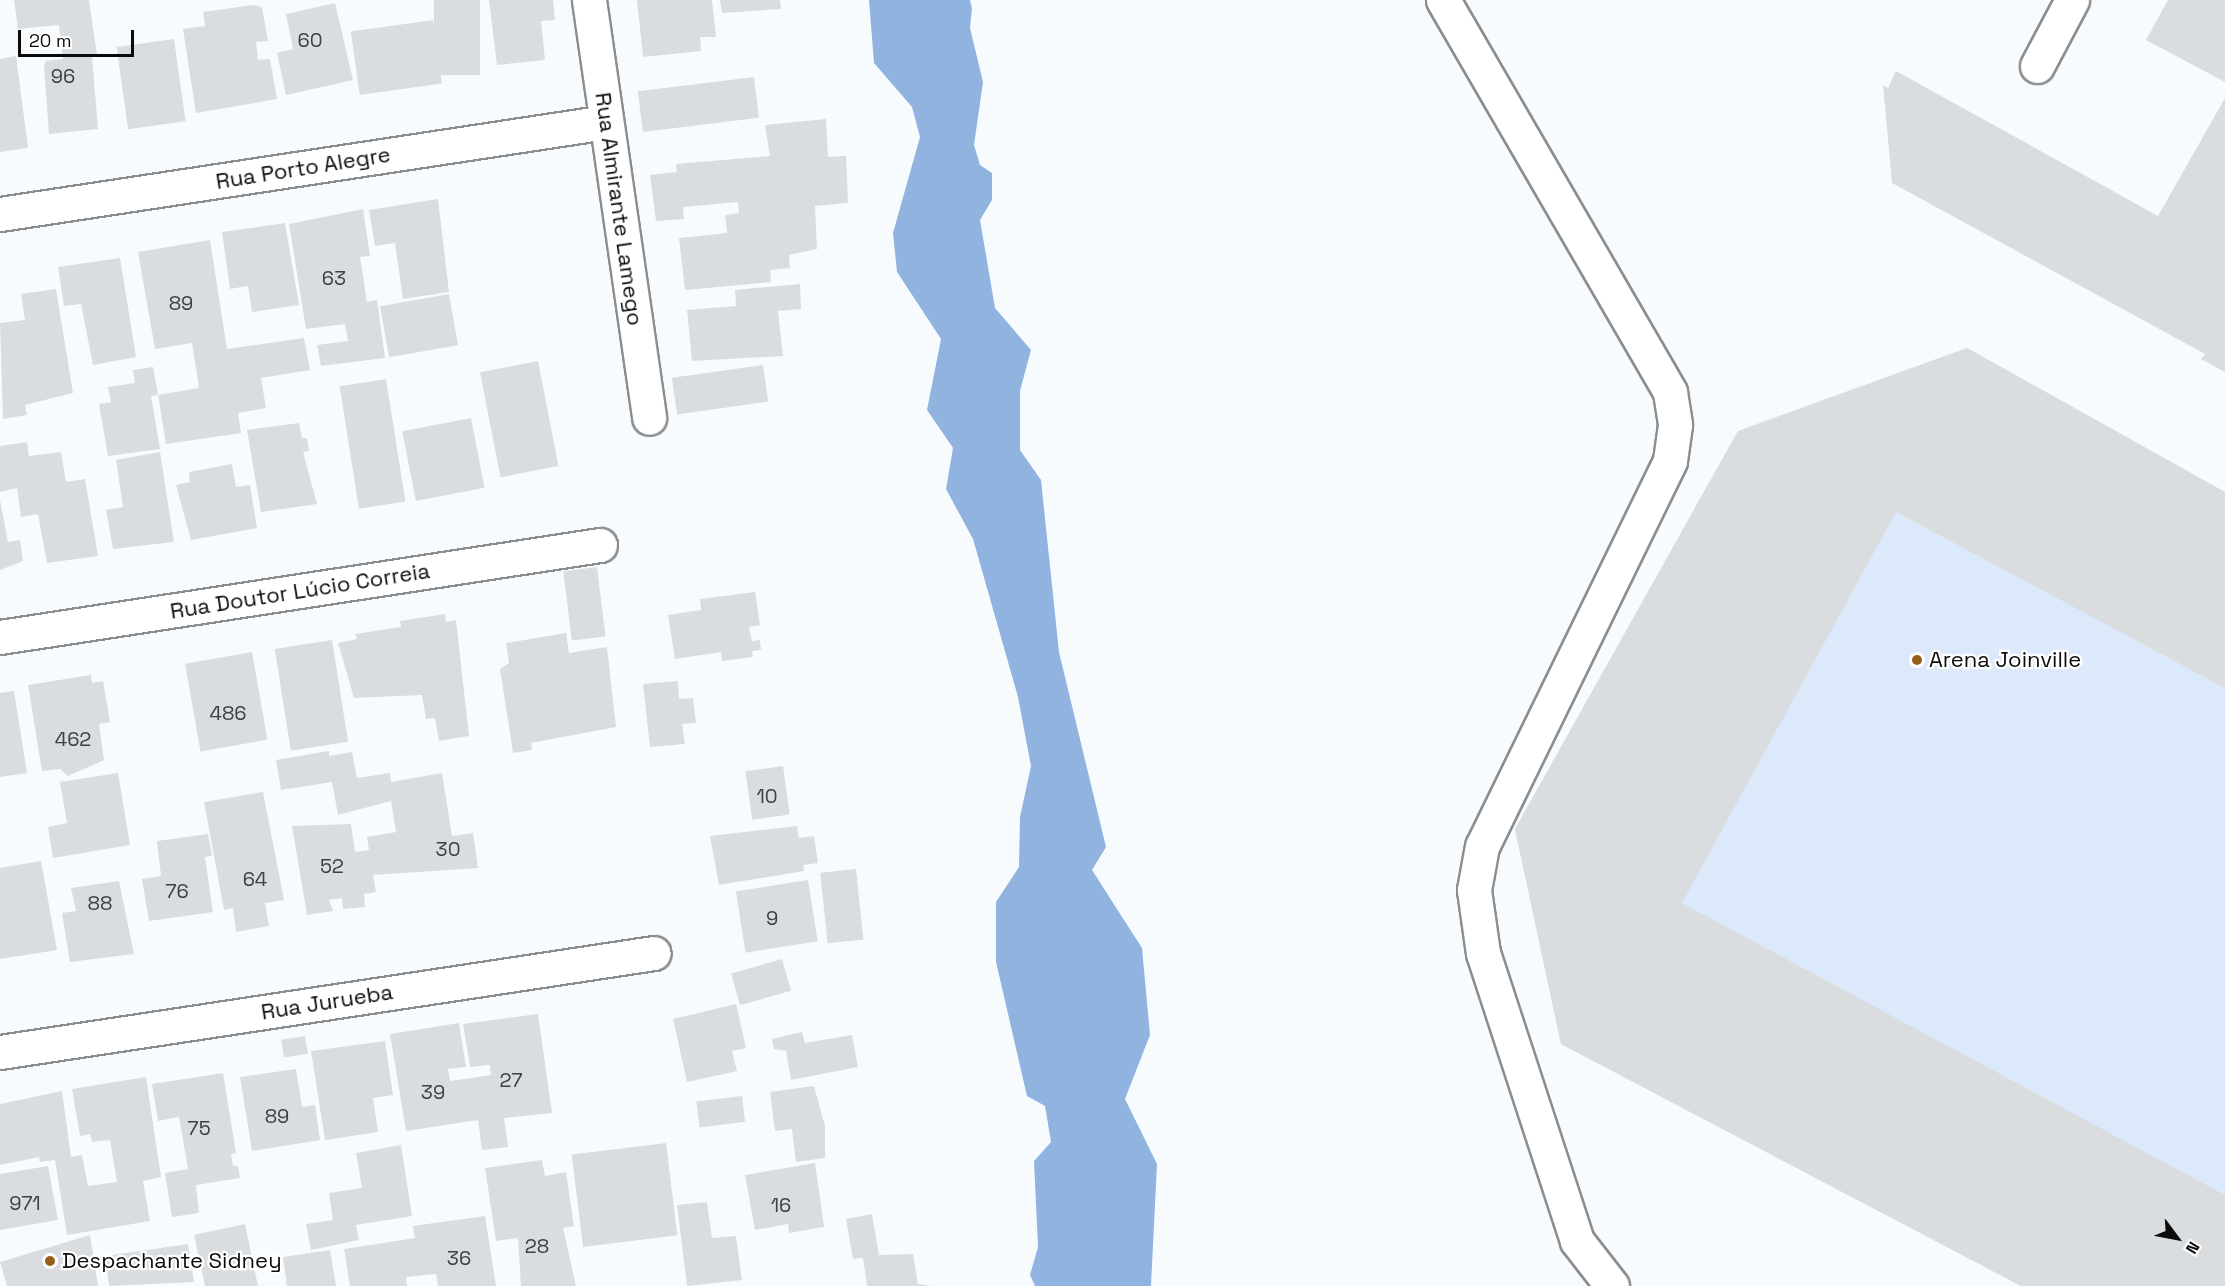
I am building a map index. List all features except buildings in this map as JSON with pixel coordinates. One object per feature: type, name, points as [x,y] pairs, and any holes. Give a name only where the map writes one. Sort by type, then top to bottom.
[{"type":"street","name":"Rua Almirante Lamego","points":[[589,0],[649,418]]},
{"type":"street","points":[[1443,0],[1670,392],[1675,425],[1670,461],[1482,846],[1474,890],[1483,953],[1577,1241],[1612,1286]]},
{"type":"street","points":[[2037,66],[2072,0]]},
{"type":"street","name":"Rua Porto Alegre","points":[[0,214],[606,122]]},
{"type":"street","name":"Rua Doutor Lúcio Correia","points":[[0,637],[600,545]]},
{"type":"street","name":"Rua Jurueba","points":[[0,1052],[654,953]]},
{"type":"shaded area","name":"Arena Joinville","points":[[1967,348],[2225,492],[2225,1286],[2021,1286],[1561,1044],[1515,829],[1738,431]]},
{"type":"water","points":[[869,0],[970,0],[972,8],[970,28],[983,82],[974,145],[980,165],[992,173],[992,200],[980,220],[995,308],[1031,350],[1020,391],[1020,450],[1041,480],[1059,652],[1106,847],[1092,870],[1142,948],[1150,1035],[1125,1099],[1157,1164],[1151,1286],[1035,1286],[1030,1275],[1038,1247],[1034,1161],[1051,1142],[1045,1106],[1027,1096],[996,962],[996,902],[1019,867],[1020,817],[1031,766],[1018,697],[973,539],[946,489],[953,448],[927,410],[941,339],[897,272],[893,233],[920,137],[912,107],[874,63]]},
{"type":"place","name":"Arena Joinville","points":[[1917,660]]},
{"type":"place","name":"Despachante Sidney","points":[[50,1261]]}]
